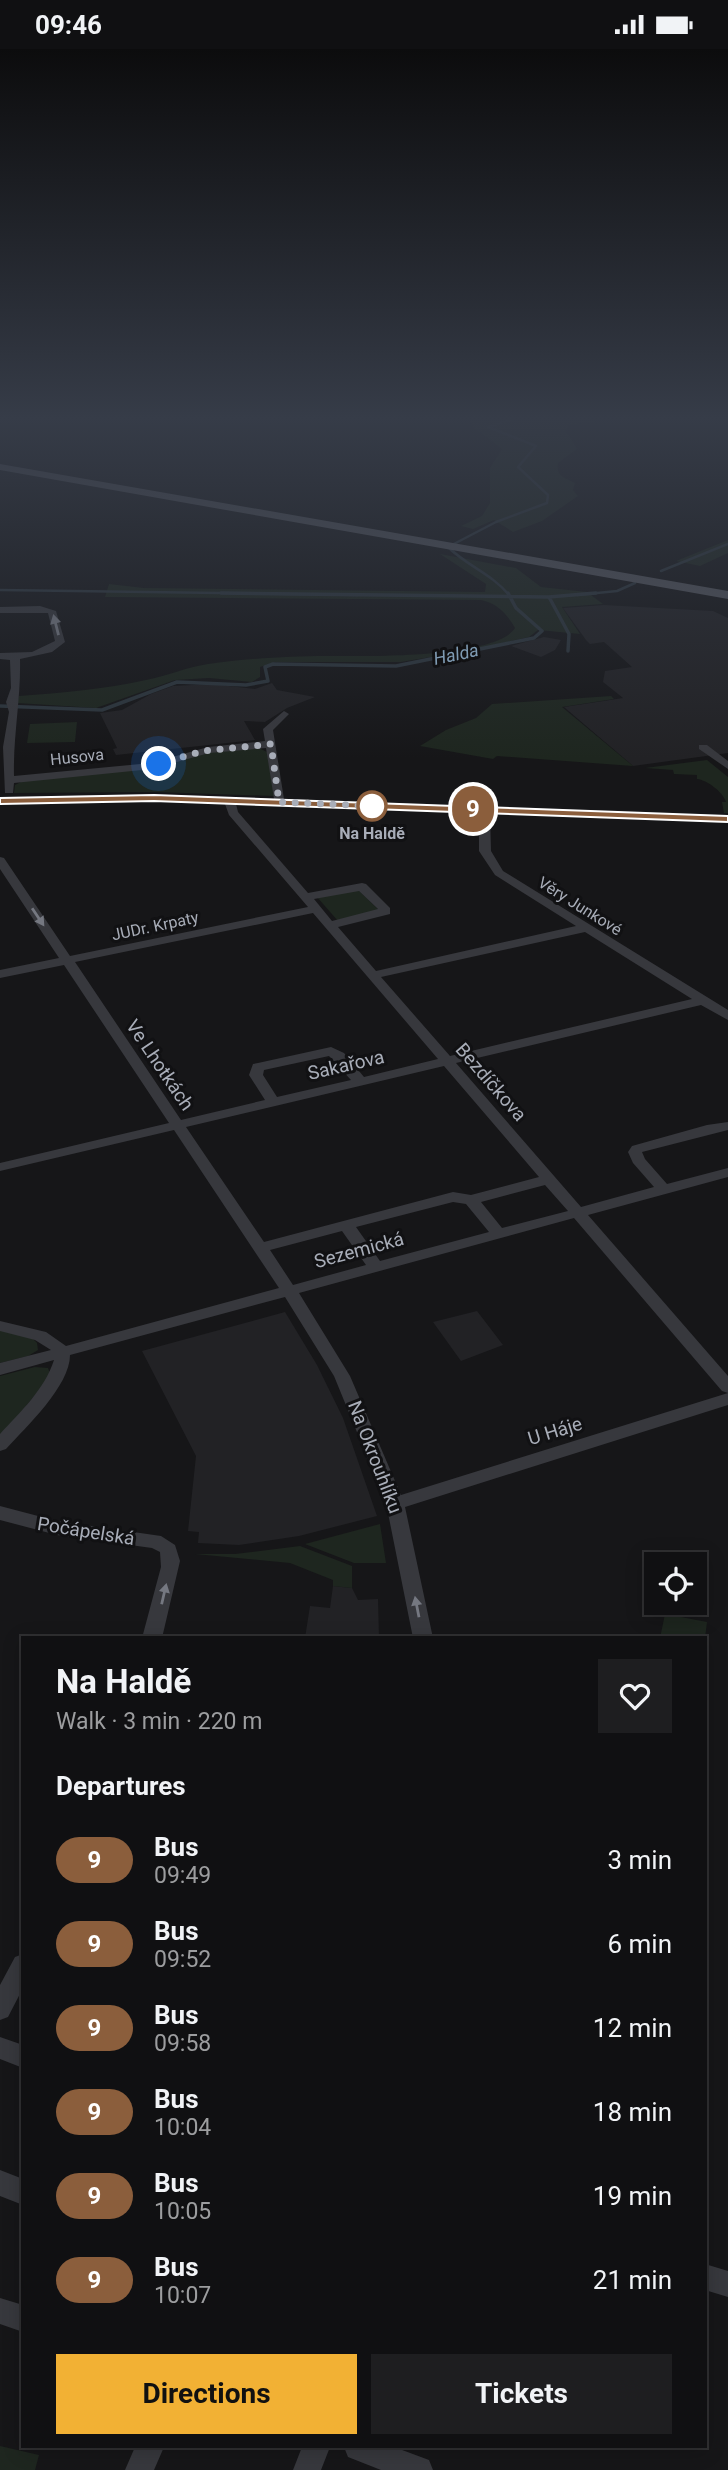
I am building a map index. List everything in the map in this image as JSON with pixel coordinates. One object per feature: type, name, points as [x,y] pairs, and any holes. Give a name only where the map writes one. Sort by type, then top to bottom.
[{"type":"main road","points":[[390,532],[728,595]]},
{"type":"main road","points":[[490,550],[728,588]]},
{"type":"street","points":[[0,610],[43,609],[54,614],[60,645],[15,659],[0,656]]},
{"type":"street","points":[[15,659],[16,688],[12,706],[8,747],[9,780],[5,800],[125,797],[728,819]]},
{"type":"street","points":[[0,697],[12,706]]},
{"type":"street","points":[[279,802],[269,727],[284,713]]},
{"type":"street","name":"Husova","points":[[9,780],[152,766],[203,751],[271,744]]},
{"type":"street","points":[[703,747],[728,766]]},
{"type":"street","name":"Bezdíčkova","points":[[229,800],[233,813],[728,1387]]},
{"type":"street","name":"Věry Junkové","points":[[484,810],[485,851],[494,868],[505,878],[728,1016]]},
{"type":"street","name":"Ve Lhotkách","points":[[0,860],[289,1291]]},
{"type":"street","points":[[306,897],[362,887],[386,911],[329,925]]},
{"type":"street","name":"JUDr. Krpaty","points":[[0,974],[316,909]]},
{"type":"street","points":[[373,975],[585,928]]},
{"type":"street","name":"Sakařova","points":[[0,1167],[701,1001]]},
{"type":"street","points":[[273,1102],[256,1075],[258,1067],[331,1051],[339,1056],[360,1081]]},
{"type":"street","points":[[664,1189],[638,1160],[635,1153],[637,1150],[712,1128],[728,1126]]},
{"type":"street","name":"Sezemická","points":[[0,1369],[728,1172]]},
{"type":"street","points":[[260,1248],[453,1197],[471,1200],[549,1179]]},
{"type":"street","points":[[471,1200],[499,1234]]},
{"type":"street","points":[[346,1225],[376,1267]]},
{"type":"street","name":"Na Okrouhlíku","points":[[289,1291],[342,1376],[395,1503],[423,1636]]},
{"type":"street","points":[[0,1325],[46,1339],[63,1352],[64,1360],[59,1374],[0,1445]]},
{"type":"street","name":"U Háje","points":[[395,1503],[728,1399]]},
{"type":"street","name":"Počápelská","points":[[0,1513],[57,1528],[154,1541],[171,1550],[170,1567],[153,1636]]},
{"type":"street","points":[[0,2009],[21,1968]]},
{"type":"street","points":[[0,2048],[21,2056]]},
{"type":"street","points":[[0,2183],[21,2191]]},
{"type":"street","points":[[707,2278],[728,2284]]},
{"type":"street","points":[[0,2311],[21,2318]]},
{"type":"street","points":[[139,2470],[150,2448]]},
{"type":"street","points":[[307,2470],[316,2448]]},
{"type":"street","points":[[361,2448],[419,2470]]},
{"type":"shaded area","points":[[728,540],[728,553],[700,566],[676,561]]},
{"type":"shaded area","points":[[440,554],[516,568],[541,587],[587,592],[603,604],[562,607],[580,634],[538,630],[529,637],[401,662],[276,662],[260,667],[260,677],[252,682],[209,678],[175,680],[96,708],[17,703],[19,696],[114,686],[222,662],[281,657],[426,654],[456,650],[503,638],[515,628],[501,610],[481,600],[105,597],[109,584],[144,588],[485,592],[486,584]]},
{"type":"shaded area","points":[[604,605],[713,611],[728,618],[728,753],[633,766],[564,707],[623,698],[603,682],[605,671],[632,667],[604,642],[590,644],[563,608]]},
{"type":"shaded area","points":[[544,637],[561,640],[555,650],[541,657],[511,646]]},
{"type":"shaded area","points":[[272,683],[277,690],[315,697],[287,708],[265,722],[244,721],[255,740],[116,755],[113,749],[117,748],[100,713],[122,710],[151,694],[173,686],[212,684],[255,689]]},
{"type":"shaded area","points":[[611,696],[614,699],[562,707],[633,766],[497,756],[493,759],[420,746],[446,730],[476,718],[492,704]]},
{"type":"shaded area","points":[[77,722],[75,742],[27,743],[30,724]]},
{"type":"shaded area","points":[[257,747],[267,752],[274,796],[156,792],[14,793],[15,785],[23,781],[145,769],[206,752]]},
{"type":"shaded area","points":[[707,760],[728,777],[728,813],[724,813],[722,802],[726,802],[722,794],[710,784],[697,779],[697,775],[645,768]]},
{"type":"shaded area","points":[[357,889],[380,911],[338,921],[317,897]]},
{"type":"shaded area","points":[[477,1311],[503,1345],[461,1361],[433,1322]]},
{"type":"shaded area","points":[[285,1312],[317,1365],[343,1418],[377,1516],[299,1536],[239,1545],[198,1543],[199,1532],[188,1531],[196,1456],[142,1351]]},
{"type":"shaded area","points":[[0,1330],[33,1339],[38,1350],[28,1356],[0,1363]]},
{"type":"shaded area","points":[[35,1367],[48,1368],[51,1376],[0,1437],[0,1376]]},
{"type":"shaded area","points":[[380,1524],[386,1563],[354,1563],[305,1544]]},
{"type":"shaded area","points":[[300,1546],[352,1566],[352,1588],[333,1586],[333,1580],[290,1563],[195,1554],[235,1554]]},
{"type":"shaded area","points":[[333,1586],[352,1588],[358,1600],[378,1599],[379,1636],[305,1636],[310,1606],[330,1608]]},
{"type":"shaded area","points":[[665,1615],[707,1622],[705,1636],[660,1636]]},
{"type":"shaded area","points":[[0,2446],[39,2455],[35,2470],[0,2470]]},
{"type":"waterway","name":"Halda","points":[[477,532],[448,547],[495,581],[509,595]]},
{"type":"waterway","points":[[661,571],[728,544]]},
{"type":"waterway","points":[[577,595],[617,591],[635,583]]},
{"type":"waterway","points":[[0,590],[358,595]]},
{"type":"waterway","points":[[221,593],[510,597]]},
{"type":"waterway","points":[[549,597],[596,593]]},
{"type":"waterway","name":"Halda","points":[[0,706],[102,710],[177,682],[246,685],[268,681],[265,667],[273,664],[396,666],[534,638],[542,631],[516,608],[510,597]]},
{"type":"waterway","points":[[510,597],[549,597]]},
{"type":"waterway","points":[[549,597],[569,634],[568,651]]},
{"type":"bus line","name":"9","points":[[0,801],[154,798],[728,819]]},
{"type":"place","name":"Na Haldě","points":[[372,806]]},
{"type":"route","points":[[159,764],[203,751],[271,744],[279,802],[372,806]]}]
